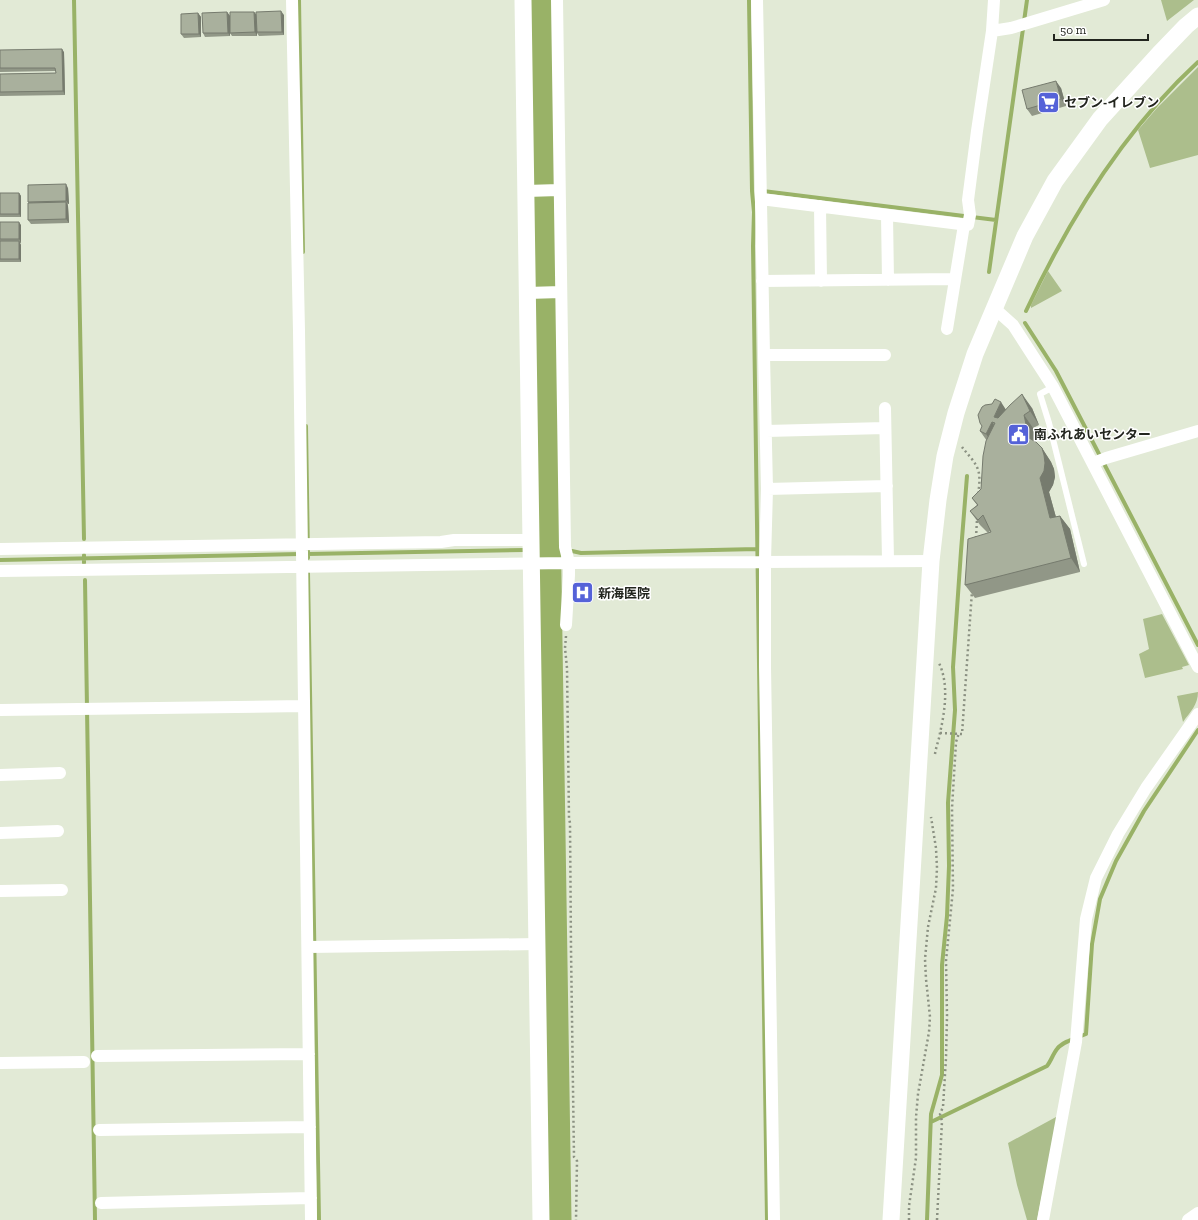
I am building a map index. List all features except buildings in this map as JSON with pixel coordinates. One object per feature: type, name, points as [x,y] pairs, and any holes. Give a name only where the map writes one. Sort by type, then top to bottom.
[{"type":"street","points":[[292,0],[304,551],[304,706],[312,947],[309,1054],[312,1220]]},
{"type":"street","points":[[523,0],[531,191],[531,540],[536,564],[537,944],[541,1220]]},
{"type":"street","points":[[557,0],[558,292],[565,563],[569,575],[566,625]]},
{"type":"street","points":[[757,0],[767,489],[759,561],[765,690],[774,1220]]},
{"type":"street","points":[[947,329],[967,220],[968,200],[977,131],[992,31],[994,0]]},
{"type":"street","points":[[992,31],[1026,24],[1104,0]]},
{"type":"street","points":[[891,1220],[931,561],[945,456],[956,413],[975,354],[1025,236],[1055,181],[1100,119],[1159,54],[1186,26],[1198,16]]},
{"type":"street","points":[[531,191],[557,190]]},
{"type":"street","points":[[761,194],[820,206],[887,215],[967,220]]},
{"type":"street","points":[[820,206],[821,281]]},
{"type":"street","points":[[887,215],[888,280]]},
{"type":"street","points":[[762,281],[955,279]]},
{"type":"street","points":[[532,292],[558,292]]},
{"type":"street","points":[[994,308],[1013,325],[1099,461],[1198,667]]},
{"type":"street","points":[[764,354],[885,355]]},
{"type":"street","points":[[885,408],[888,560]]},
{"type":"street","points":[[766,431],[885,428]]},
{"type":"street","points":[[1099,461],[1198,431]]},
{"type":"street","points":[[767,489],[887,486]]},
{"type":"street","points":[[0,570],[454,540],[531,540]]},
{"type":"street","points":[[0,549],[304,551],[536,564],[888,560],[931,561]]},
{"type":"street","points":[[0,710],[304,706]]},
{"type":"street","points":[[1043,1220],[1077,1038],[1086,919],[1096,878],[1118,834],[1146,788],[1198,714]]},
{"type":"street","points":[[0,775],[60,774]]},
{"type":"street","points":[[0,833],[58,831]]},
{"type":"street","points":[[0,891],[62,890]]},
{"type":"street","points":[[312,947],[537,944]]},
{"type":"street","points":[[97,1056],[309,1054]]},
{"type":"street","points":[[0,1062],[84,1062]]},
{"type":"street","points":[[99,1130],[310,1127]]},
{"type":"street","points":[[101,1203],[311,1198]]},
{"type":"street","points":[[1188,1220],[1198,1213]]},
{"type":"lane","points":[[1053,387],[1040,394],[1049,423],[1084,564]]},
{"type":"path","points":[[959,444],[973,460],[978,470],[980,476],[978,499]]},
{"type":"path","points":[[976,539],[977,515]]},
{"type":"path","points":[[940,732],[962,734],[973,586]]},
{"type":"path","points":[[566,625],[565,648],[567,668],[570,823],[574,1157],[577,1161],[576,1220]]},
{"type":"path","points":[[935,755],[945,708],[946,694],[942,672],[937,659]]},
{"type":"path","points":[[938,1220],[942,1121],[940,1114],[944,1100],[947,1016],[946,961],[953,889],[952,808],[956,742],[958,733]]},
{"type":"path","points":[[909,1220],[909,1206],[916,1158],[916,1117],[918,1094],[929,1032],[930,1017],[925,959],[928,927],[936,888],[937,868],[931,810]]},
{"type":"green space","points":[[1161,0],[1194,0],[1167,21]]},
{"type":"green space","points":[[1198,67],[1198,155],[1150,168],[1138,130],[1157,108]]},
{"type":"green space","points":[[1048,271],[1062,291],[1031,308],[1031,305]]},
{"type":"green space","points":[[1162,614],[1189,665],[1182,667],[1183,669],[1145,678],[1139,654],[1149,649],[1143,619]]},
{"type":"green space","points":[[1198,692],[1195,705],[1183,722],[1177,696]]},
{"type":"green space","points":[[1056,1117],[1056,1126],[1037,1220],[1027,1220],[1017,1185],[1008,1143]]},
{"type":"waterway","points":[[74,0],[84,539]]},
{"type":"waterway","points":[[299,0],[303,252]]},
{"type":"waterway","points":[[541,0],[560,1220]]},
{"type":"waterway","points":[[749,0],[752,191],[754,212],[753,246],[767,1220]]},
{"type":"waterway","points":[[989,272],[1027,0]]},
{"type":"waterway","points":[[1026,311],[1060,243],[1100,178],[1146,117],[1198,62]]},
{"type":"waterway","points":[[763,191],[996,220]]},
{"type":"waterway","points":[[1025,323],[1056,371],[1198,645]]},
{"type":"waterway","points":[[306,426],[308,558]]},
{"type":"waterway","points":[[927,1220],[931,1114],[942,1075],[942,965],[947,916],[949,866],[948,803],[955,710],[953,667],[967,476]]},
{"type":"waterway","points":[[543,548],[550,548]]},
{"type":"waterway","points":[[572,551],[581,553],[757,549]]},
{"type":"waterway","points":[[307,554],[524,550]]},
{"type":"waterway","points":[[550,551],[559,551]]},
{"type":"waterway","points":[[0,560],[300,554]]},
{"type":"waterway","points":[[84,555],[84,563]]},
{"type":"waterway","points":[[308,573],[319,1220]]},
{"type":"waterway","points":[[85,580],[95,1220]]},
{"type":"waterway","points":[[931,1122],[1047,1066],[1060,1046],[1086,1034],[1092,944],[1100,899],[1116,861],[1144,811],[1198,730]]},
{"type":"place","name":"セブン-イレブン","points":[[1049,102]]},
{"type":"place","name":"南ふれあいセンター","points":[[1018,434]]},
{"type":"place","name":"新海医院","points":[[583,593]]}]
